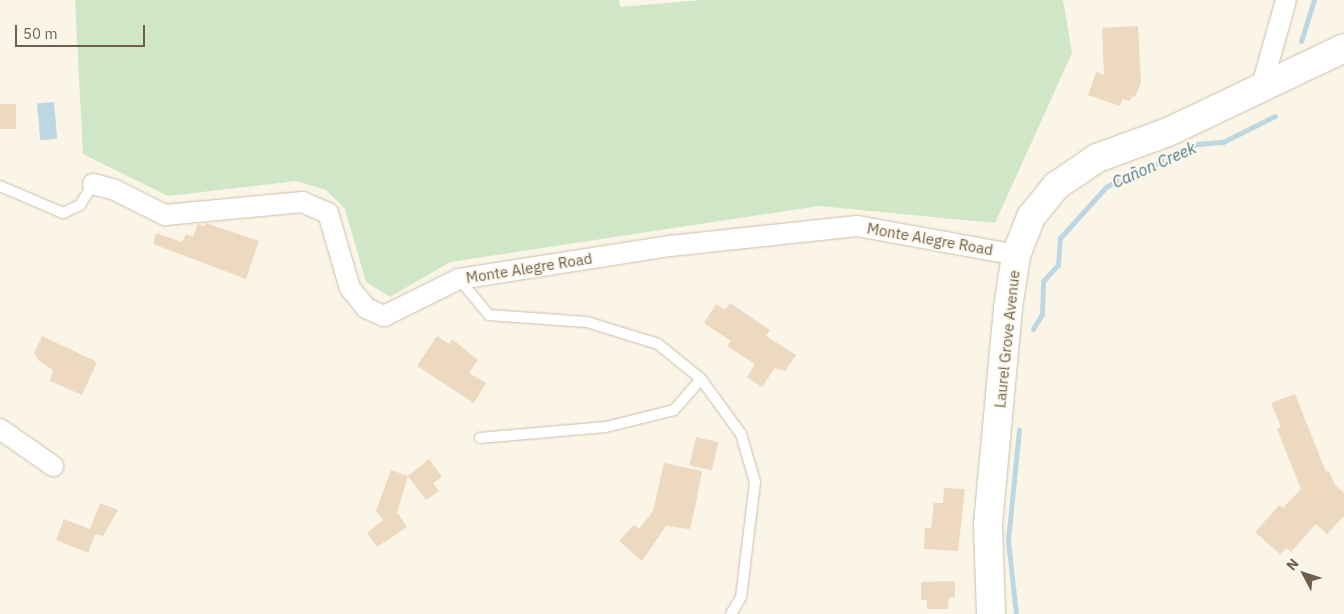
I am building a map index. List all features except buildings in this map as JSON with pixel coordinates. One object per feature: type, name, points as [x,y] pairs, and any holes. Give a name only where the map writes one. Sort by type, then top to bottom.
[{"type":"street","points":[[1261,89],[1286,0]]},
{"type":"street","name":"Laurel Grove Avenue","points":[[991,614],[988,524],[1016,255],[1031,216],[1056,186],[1097,158],[1168,132],[1344,48]]},
{"type":"street","name":"Monte Alegre Road","points":[[93,184],[115,190],[165,215],[302,202],[328,213],[350,288],[366,308],[384,316],[459,279],[670,246],[857,226],[1016,255]]},
{"type":"street","points":[[0,429],[53,466]]},
{"type":"lane","points":[[0,186],[63,214],[80,205],[93,184]]},
{"type":"lane","points":[[459,279],[489,315],[587,322],[658,344],[701,379],[741,434],[756,482],[741,597],[731,614]]},
{"type":"lane","points":[[480,438],[606,427],[674,410],[701,379]]},
{"type":"green space","points":[[75,0],[619,0],[620,7],[702,0],[1063,0],[1072,53],[995,223],[819,206],[450,262],[390,297],[366,282],[345,209],[326,190],[296,181],[168,196],[83,154]]},
{"type":"water","points":[[54,102],[57,139],[40,140],[37,103]]},
{"type":"waterway","name":"Cañon Creek","points":[[1301,41],[1314,0]]},
{"type":"waterway","name":"Cañon Creek","points":[[1033,329],[1042,314],[1043,281],[1058,265],[1060,238],[1106,187],[1124,176],[1147,170],[1174,153],[1198,144],[1223,142],[1275,116]]},
{"type":"waterway","name":"Cañon Creek","points":[[1016,614],[1008,540],[1019,430]]}]
